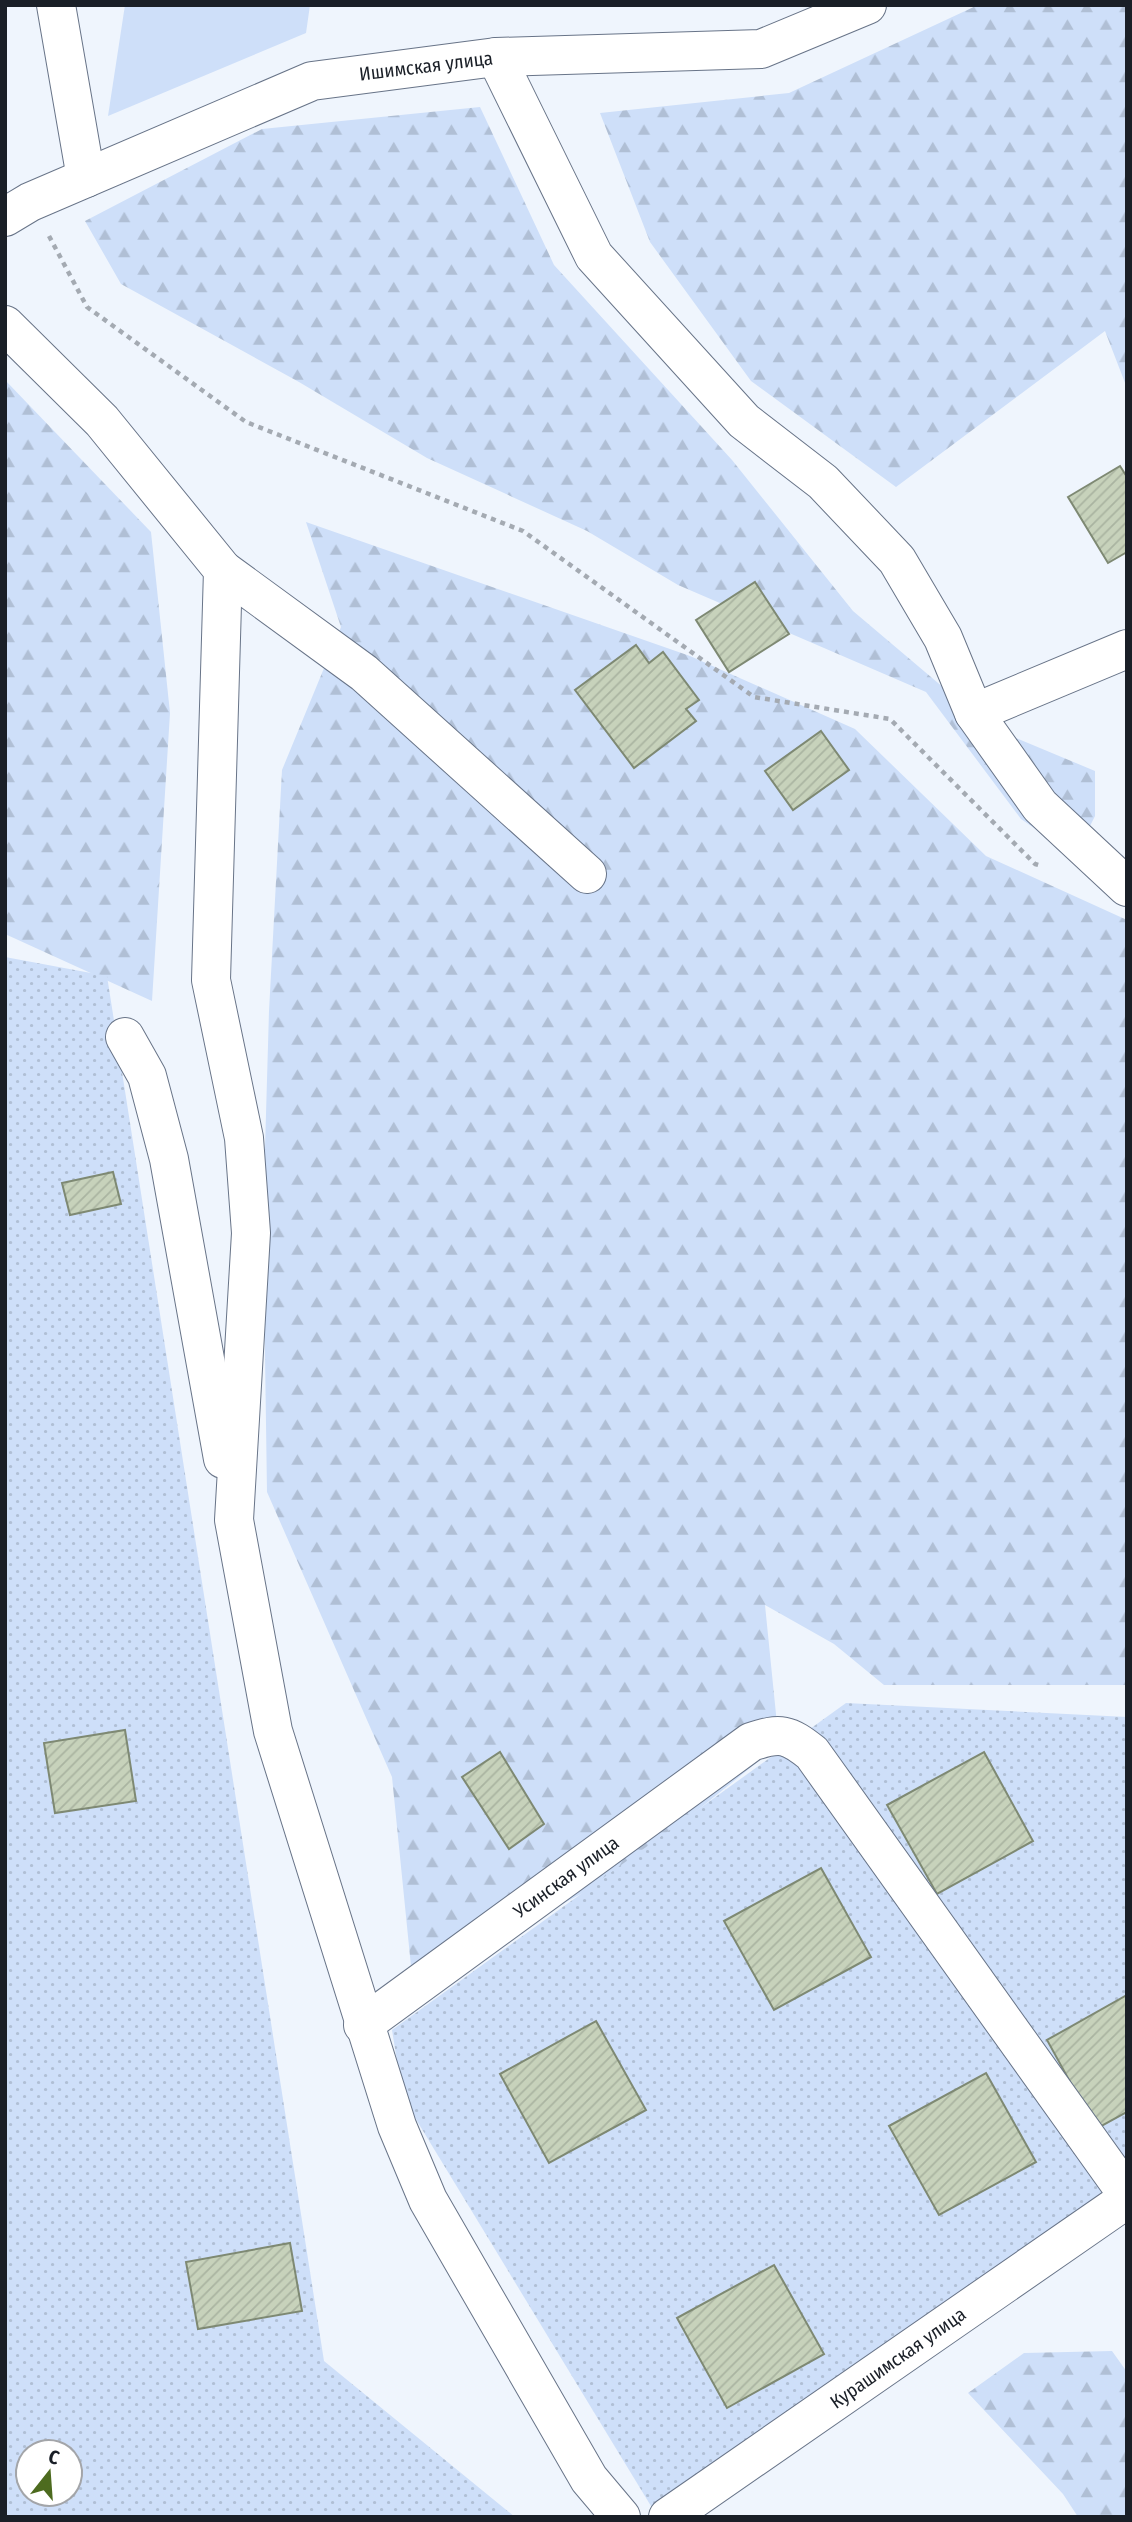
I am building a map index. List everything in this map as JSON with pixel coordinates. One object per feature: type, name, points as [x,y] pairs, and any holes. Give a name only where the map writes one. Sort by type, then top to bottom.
[{"type":"street","points":[[56,5],[86,178]]},
{"type":"street","name":"Ишимская улица","points":[[18,209],[312,81],[496,57],[761,49],[867,5]]},
{"type":"street","points":[[496,57],[594,256],[744,421],[823,482],[897,560],[943,638],[974,713],[1040,806],[1127,887]]},
{"type":"street","points":[[5,325],[102,421],[223,570],[364,673],[587,874]]},
{"type":"street","points":[[223,570],[211,980],[244,1138],[251,1233],[234,1520]]},
{"type":"street","points":[[974,713],[1127,649]]},
{"type":"street","points":[[125,1037],[147,1076],[169,1159],[273,1731],[363,2025],[397,2126],[428,2200],[589,2479],[621,2517]]},
{"type":"street","name":"Усинская улица","points":[[363,2025],[751,1742],[772,1735],[792,1737],[812,1753],[1127,2197]]},
{"type":"street","name":"Курашимская улица","points":[[668,2517],[1127,2197]]},
{"type":"path","points":[[18,209],[87,307],[246,422],[523,531],[754,697],[890,719],[1035,864],[1048,868]]},
{"type":"green space","points":[[125,5],[310,5],[306,33],[108,116]]},
{"type":"green space","points":[[978,5],[1127,5],[1127,388],[1105,331],[896,487],[751,381],[650,242],[600,113],[789,93]]},
{"type":"green space","points":[[480,107],[554,265],[732,460],[853,611],[990,727],[1095,771],[1095,816],[1075,856],[1021,819],[926,692],[678,585],[587,531],[427,458],[299,382],[121,284],[85,221],[262,129]]},
{"type":"green space","points":[[5,380],[151,532],[170,713],[152,1001],[5,934]]},
{"type":"green space","points":[[306,522],[690,656],[855,729],[986,856],[1127,920],[1127,1685],[884,1685],[834,1644],[765,1605],[778,1734],[765,1756],[617,1875],[511,1931],[412,1976],[392,1777],[267,1492],[263,1217],[269,1011],[282,770],[341,627]]},
{"type":"green space","points":[[5,957],[107,976],[324,2361],[515,2517],[5,2517]]},
{"type":"green space","points":[[846,1703],[1127,1717],[1127,2179],[654,2511],[403,2098],[392,2030]]},
{"type":"green space","points":[[1112,2351],[1127,2372],[1127,2517],[1078,2517],[1063,2494],[968,2393],[1024,2353]]},
{"type":"building","points":[[1120,466],[1127,477],[1127,552],[1108,563],[1068,497]]},
{"type":"building","points":[[755,582],[789,634],[729,672],[696,620]]},
{"type":"building","points":[[636,645],[649,663],[663,652],[699,700],[686,709],[696,721],[634,768],[575,690]]},
{"type":"building","points":[[821,731],[849,770],[793,810],[765,771]]},
{"type":"building","points":[[113,1172],[121,1204],[70,1215],[62,1183]]},
{"type":"building","points":[[125,1730],[136,1801],[55,1813],[44,1743]]},
{"type":"building","points":[[500,1752],[544,1824],[509,1849],[462,1777]]},
{"type":"building","points":[[984,1752],[1033,1841],[937,1894],[887,1805]]},
{"type":"building","points":[[821,1868],[871,1957],[774,2010],[724,1921]]},
{"type":"building","points":[[1127,1995],[1127,2112],[1096,2129],[1047,2040]]},
{"type":"building","points":[[596,2021],[646,2110],[549,2163],[500,2074]]},
{"type":"building","points":[[986,2073],[1036,2162],[939,2215],[889,2126]]},
{"type":"building","points":[[290,2243],[302,2311],[198,2329],[186,2262]]},
{"type":"building","points":[[774,2265],[824,2354],[727,2408],[677,2318]]}]
